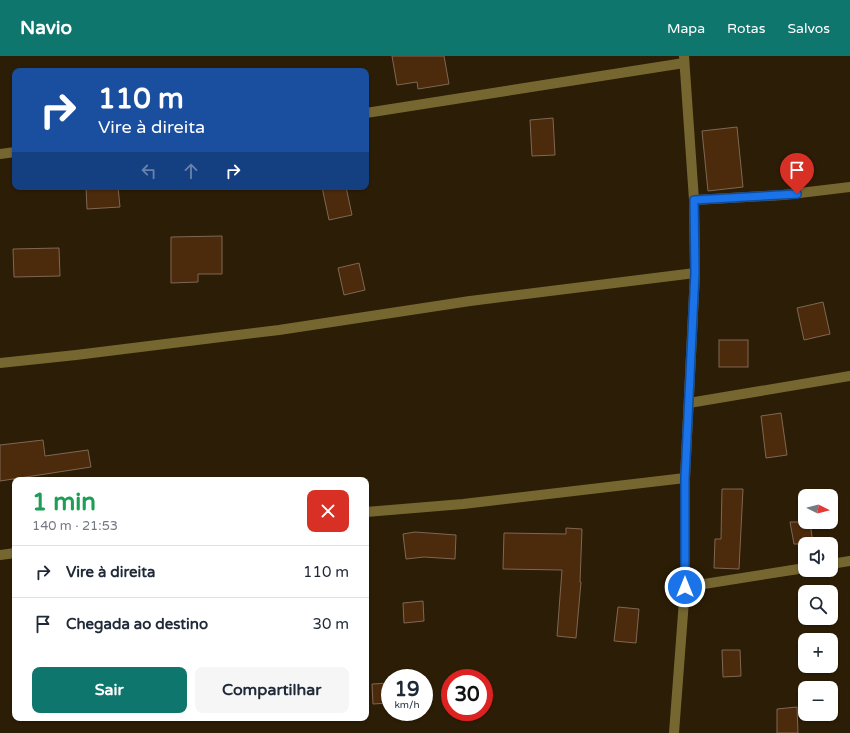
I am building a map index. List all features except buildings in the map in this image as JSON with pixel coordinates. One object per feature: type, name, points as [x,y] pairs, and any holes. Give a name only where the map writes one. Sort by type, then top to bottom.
[{"type":"street","points":[[369,112],[684,60],[694,200],[695,273],[685,478],[685,587],[674,733]]},
{"type":"street","points":[[0,154],[12,152]]},
{"type":"street","points":[[694,200],[783,195],[850,187]]},
{"type":"street","points":[[0,362],[84,354],[278,330],[470,301],[695,273]]},
{"type":"street","points":[[689,403],[850,376]]},
{"type":"street","points":[[369,512],[463,504],[685,478]]},
{"type":"street","points":[[0,555],[12,553]]},
{"type":"street","points":[[838,563],[850,561]]},
{"type":"street","points":[[685,587],[798,569]]},
{"type":"route","points":[[685,587],[685,478],[695,273],[694,200],[797,194]]}]
